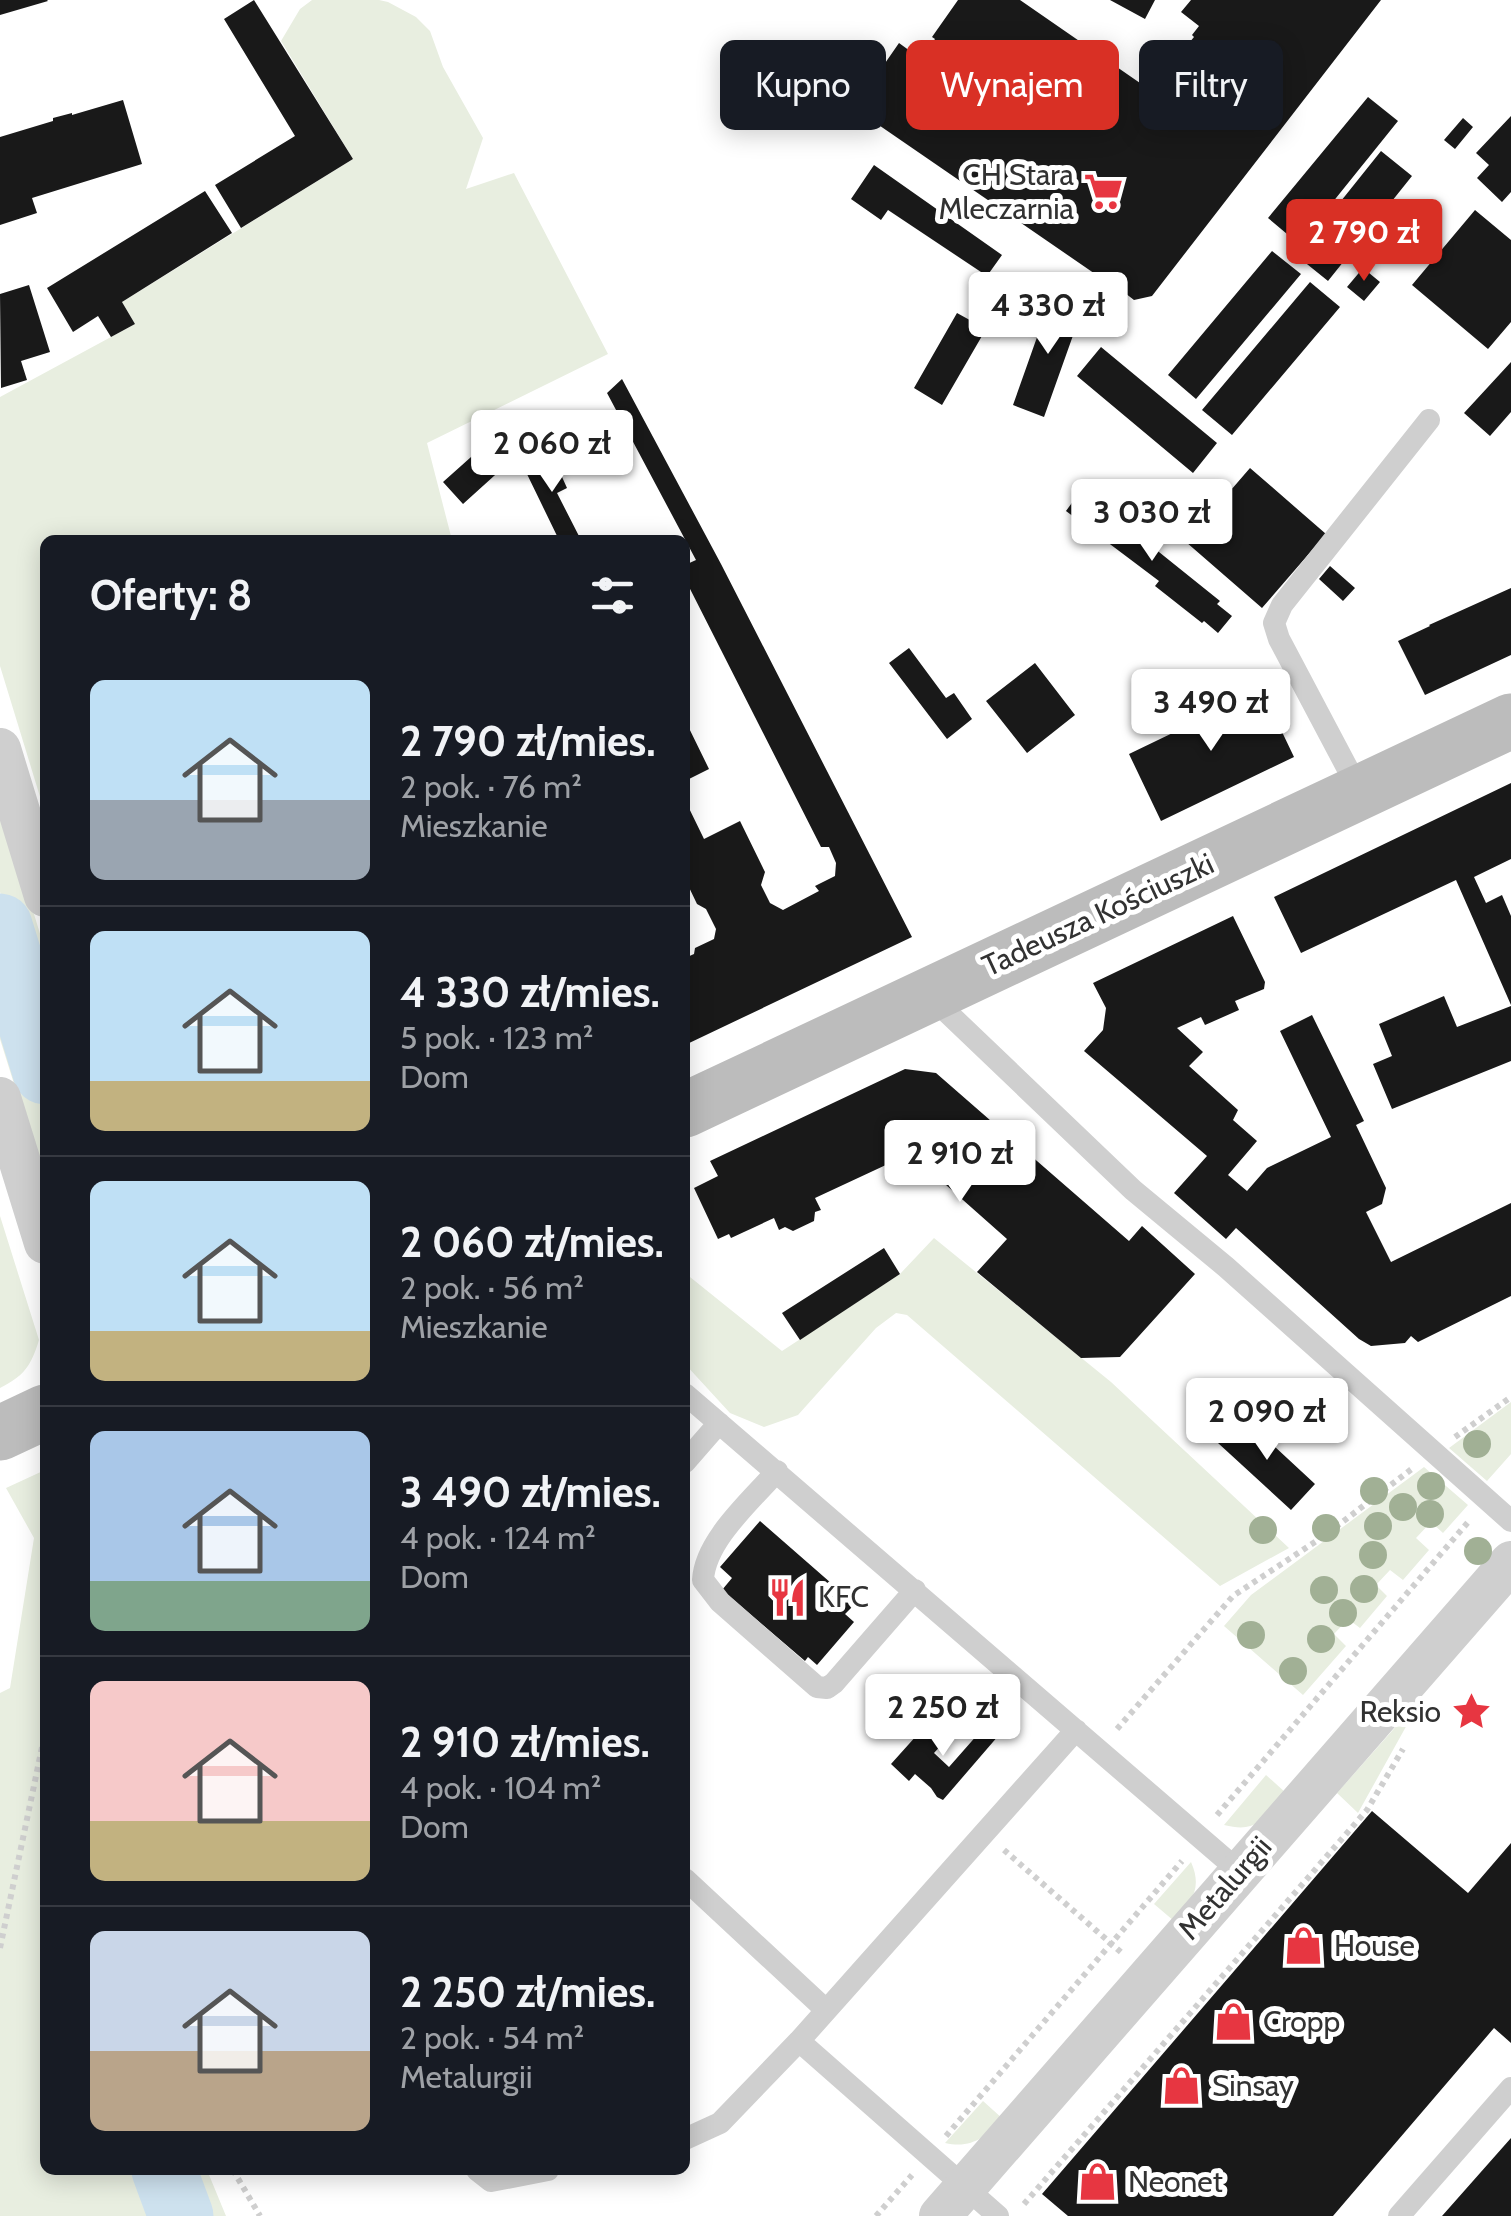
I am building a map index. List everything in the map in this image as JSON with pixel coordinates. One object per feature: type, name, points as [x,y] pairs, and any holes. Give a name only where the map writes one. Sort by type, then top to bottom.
[{"type":"street","name":"Tadeusza Kościuszki","points":[[690,1108],[1511,721]]},
{"type":"street","points":[[0,749],[40,880]]},
{"type":"street","points":[[0,1098],[40,1227]]},
{"type":"street","points":[[0,1433],[40,1414]]},
{"type":"street","name":"Metalurgii","points":[[953,2202],[1511,1562]]},
{"type":"lane","points":[[1360,792],[1274,623],[1282,604],[1428,420]]},
{"type":"lane","points":[[928,995],[1133,1190],[1226,1267],[1511,1520]]},
{"type":"lane","points":[[690,1398],[1239,1871]]},
{"type":"lane","points":[[690,1456],[719,1423]]},
{"type":"lane","points":[[777,1471],[721,1536],[705,1562],[703,1580],[720,1602],[817,1687],[822,1689],[834,1683],[915,1590]]},
{"type":"lane","points":[[690,2137],[720,2123],[798,2041],[1076,1730]]},
{"type":"lane","points":[[690,1884],[826,2010]]},
{"type":"lane","points":[[798,2041],[929,2156],[953,2202],[998,2216]]},
{"type":"lane","points":[[1399,2216],[1511,2088]]},
{"type":"lane","points":[[483,2175],[491,2182],[524,2175]]},
{"type":"path","points":[[1099,1750],[1234,1596],[1324,1536],[1511,1397]]},
{"type":"path","points":[[876,2216],[1488,1499]]},
{"type":"path","points":[[1014,2216],[1195,2013],[1367,1810],[1407,1742]]},
{"type":"path","points":[[0,1948],[40,1757]]},
{"type":"path","points":[[984,1832],[1195,2013]]},
{"type":"path","points":[[237,2175],[260,2216]]},
{"type":"shaded area","points":[[312,0],[379,0],[416,17],[430,31],[443,67],[483,138],[466,189],[514,173],[608,354],[427,443],[451,535],[40,535],[40,797],[0,666],[0,397],[135,324],[122,302],[353,159],[281,41],[300,9]]},
{"type":"shaded area","points":[[0,803],[40,934],[40,1022],[0,892]]},
{"type":"shaded area","points":[[0,946],[40,1075],[40,1167],[0,1039]]},
{"type":"shaded area","points":[[0,1216],[39,1340],[26,1369],[0,1388]]},
{"type":"shaded area","points":[[934,1238],[1111,1382],[1289,1548],[1220,1586],[907,1315],[896,1313],[876,1328],[798,1415],[764,1427],[730,1413],[690,1369],[690,1277],[782,1351],[900,1274]]},
{"type":"shaded area","points":[[1511,1402],[1511,1454],[1487,1481],[1449,1448]]},
{"type":"shaded area","points":[[1424,1467],[1468,1505],[1443,1533],[1431,1522],[1416,1538],[1429,1550],[1403,1580],[1390,1570],[1376,1585],[1387,1596],[1360,1628],[1348,1619],[1334,1634],[1346,1646],[1303,1695],[1224,1626],[1251,1595]]},
{"type":"shaded area","points":[[40,1472],[40,2175],[209,2175],[226,2216],[0,2216],[0,1693],[10,1688],[34,1538],[6,1488]]},
{"type":"shaded area","points":[[1423,1696],[1358,1813],[1337,1793]]},
{"type":"shaded area","points":[[1266,1775],[1286,1793],[1253,1825],[1224,1825]]},
{"type":"shaded area","points":[[1191,1862],[1195,1888],[1186,1908],[1174,1921],[1154,1904]]},
{"type":"shaded area","points":[[983,2101],[1003,2119],[977,2140],[945,2143]]},
{"type":"building","points":[[0,0],[47,0],[48,1],[0,15]]},
{"type":"building","points":[[254,0],[353,159],[241,228],[215,185],[295,136],[224,19]]},
{"type":"building","name":"CH Stara Mleczarnia","points":[[958,0],[1020,0],[1078,40],[934,40],[932,37]]},
{"type":"building","points":[[1110,0],[1155,0],[1145,19]]},
{"type":"building","name":"CH Stara Mleczarnia","points":[[1191,0],[1381,0],[1283,127],[1283,40],[1192,40],[1199,26],[1181,12]]},
{"type":"building","name":"CH Stara Mleczarnia","points":[[899,43],[906,48],[906,130],[1119,130],[1119,68],[1139,82],[1139,130],[1280,130],[1152,296],[1134,300],[886,130],[886,62]]},
{"type":"building","points":[[1368,97],[1398,121],[1299,244],[1268,218]]},
{"type":"building","points":[[123,100],[142,164],[32,198],[37,213],[0,225],[0,137]]},
{"type":"building","points":[[1511,116],[1511,192],[1502,202],[1477,178],[1489,165],[1476,153]]},
{"type":"building","points":[[1463,118],[1473,127],[1455,149],[1444,140]]},
{"type":"building","points":[[1381,151],[1412,176],[1328,281],[1297,256]]},
{"type":"building","points":[[874,165],[1002,255],[987,276],[888,210],[881,220],[851,199]]},
{"type":"building","points":[[205,191],[232,233],[122,302],[135,324],[111,337],[98,316],[73,332],[47,288]]},
{"type":"building","points":[[1475,210],[1511,240],[1511,322],[1488,349],[1412,285]]},
{"type":"building","points":[[1272,251],[1301,274],[1196,399],[1168,375]]},
{"type":"building","points":[[1363,268],[1380,282],[1364,301],[1347,287]]},
{"type":"building","points":[[1310,282],[1340,307],[1232,435],[1202,410]]},
{"type":"building","points":[[29,285],[50,352],[21,361],[27,380],[1,388],[0,294]]},
{"type":"building","points":[[1053,292],[1081,313],[1044,417],[1013,405]]},
{"type":"building","points":[[957,313],[986,329],[942,405],[914,388]]},
{"type":"building","points":[[1101,347],[1217,443],[1193,473],[1077,376]]},
{"type":"building","points":[[1511,362],[1511,412],[1490,436],[1464,413]]},
{"type":"building","points":[[622,379],[912,937],[690,1043],[690,956],[695,948],[714,939],[716,929],[690,889],[690,810],[704,839],[740,821],[765,872],[761,885],[770,903],[783,910],[819,891],[815,886],[835,876],[836,863],[829,847],[821,847],[690,589],[690,563],[696,560],[690,549],[690,535],[683,535],[607,393]]},
{"type":"building","points":[[516,417],[535,439],[463,504],[443,482]]},
{"type":"building","points":[[549,448],[567,488],[557,493],[578,535],[557,535],[526,472]]},
{"type":"building","points":[[1250,468],[1326,534],[1262,608],[1186,542]]},
{"type":"building","points":[[1079,493],[1220,601],[1217,604],[1232,616],[1218,633],[1155,586],[1159,581],[1066,511]]},
{"type":"building","points":[[1330,566],[1355,588],[1343,601],[1319,579]]},
{"type":"building","points":[[1511,588],[1511,655],[1425,695],[1398,641]]},
{"type":"building","points":[[909,648],[946,698],[954,693],[972,719],[947,739],[889,663]]},
{"type":"building","points":[[1035,663],[1075,715],[1027,753],[986,701]]},
{"type":"building","points":[[1262,690],[1294,757],[1161,821],[1129,754],[1185,727],[1178,711],[1195,701],[1205,717]]},
{"type":"building","points":[[690,730],[709,769],[690,778]]},
{"type":"building","points":[[1511,783],[1511,859],[1474,877],[1486,903],[1502,895],[1511,916],[1511,1005],[1456,880],[1301,953],[1274,897]]},
{"type":"building","points":[[1233,916],[1265,982],[1264,989],[1235,1001],[1239,1010],[1205,1025],[1201,1017],[1177,1028],[1203,1052],[1189,1066],[1238,1110],[1233,1120],[1257,1141],[1228,1175],[1247,1191],[1267,1168],[1331,1137],[1280,1031],[1312,1015],[1364,1121],[1356,1125],[1386,1188],[1382,1204],[1366,1212],[1391,1262],[1511,1203],[1511,1296],[1418,1342],[1411,1336],[1405,1343],[1371,1346],[1236,1228],[1226,1239],[1174,1193],[1207,1156],[1084,1051],[1103,1030],[1106,1008],[1093,983]]},
{"type":"building","points":[[1444,996],[1457,1027],[1511,1006],[1511,1061],[1392,1109],[1373,1064],[1392,1056],[1379,1024]]},
{"type":"building","points":[[905,1069],[936,1073],[1129,1241],[1142,1226],[1195,1274],[1120,1357],[1081,1358],[977,1272],[1007,1239],[928,1169],[917,1181],[895,1178],[888,1164],[815,1198],[821,1210],[815,1212],[814,1221],[793,1231],[785,1227],[779,1230],[774,1218],[731,1238],[729,1234],[718,1239],[694,1188],[718,1176],[710,1161]]},
{"type":"building","points":[[884,1248],[900,1274],[800,1340],[782,1313]]},
{"type":"building","points":[[1243,1417],[1315,1484],[1291,1510],[1218,1443]]},
{"type":"building","name":"KFC","points":[[760,1521],[855,1604],[845,1614],[854,1622],[817,1665],[808,1657],[805,1661],[722,1590],[732,1578],[720,1567]]},
{"type":"building","points":[[993,1717],[1005,1728],[943,1800],[915,1774],[909,1781],[891,1764],[926,1725],[945,1741],[934,1753],[949,1767]]},
{"type":"building","points":[[1372,1811],[1468,1893],[1511,1843],[1511,2043],[1494,2028],[1333,2216],[1068,2216],[1042,2194]]},
{"type":"building","points":[[1511,2138],[1511,2216],[1442,2216]]},
{"type":"waterway","points":[[0,926],[40,1056]]},
{"type":"waterway","points":[[166,2175],[181,2216]]},
{"type":"place","name":"CH Stara Mleczarnia","points":[[1104,192]]},
{"type":"place","name":"KFC","points":[[788,1597]]},
{"type":"place","name":"Reksio","points":[[1471,1712]]},
{"type":"place","name":"House","points":[[1304,1946]]},
{"type":"place","name":"Cropp","points":[[1233,2022]]},
{"type":"place","name":"Sinsay","points":[[1182,2086]]},
{"type":"place","name":"Neonet","points":[[1098,2182]]}]
